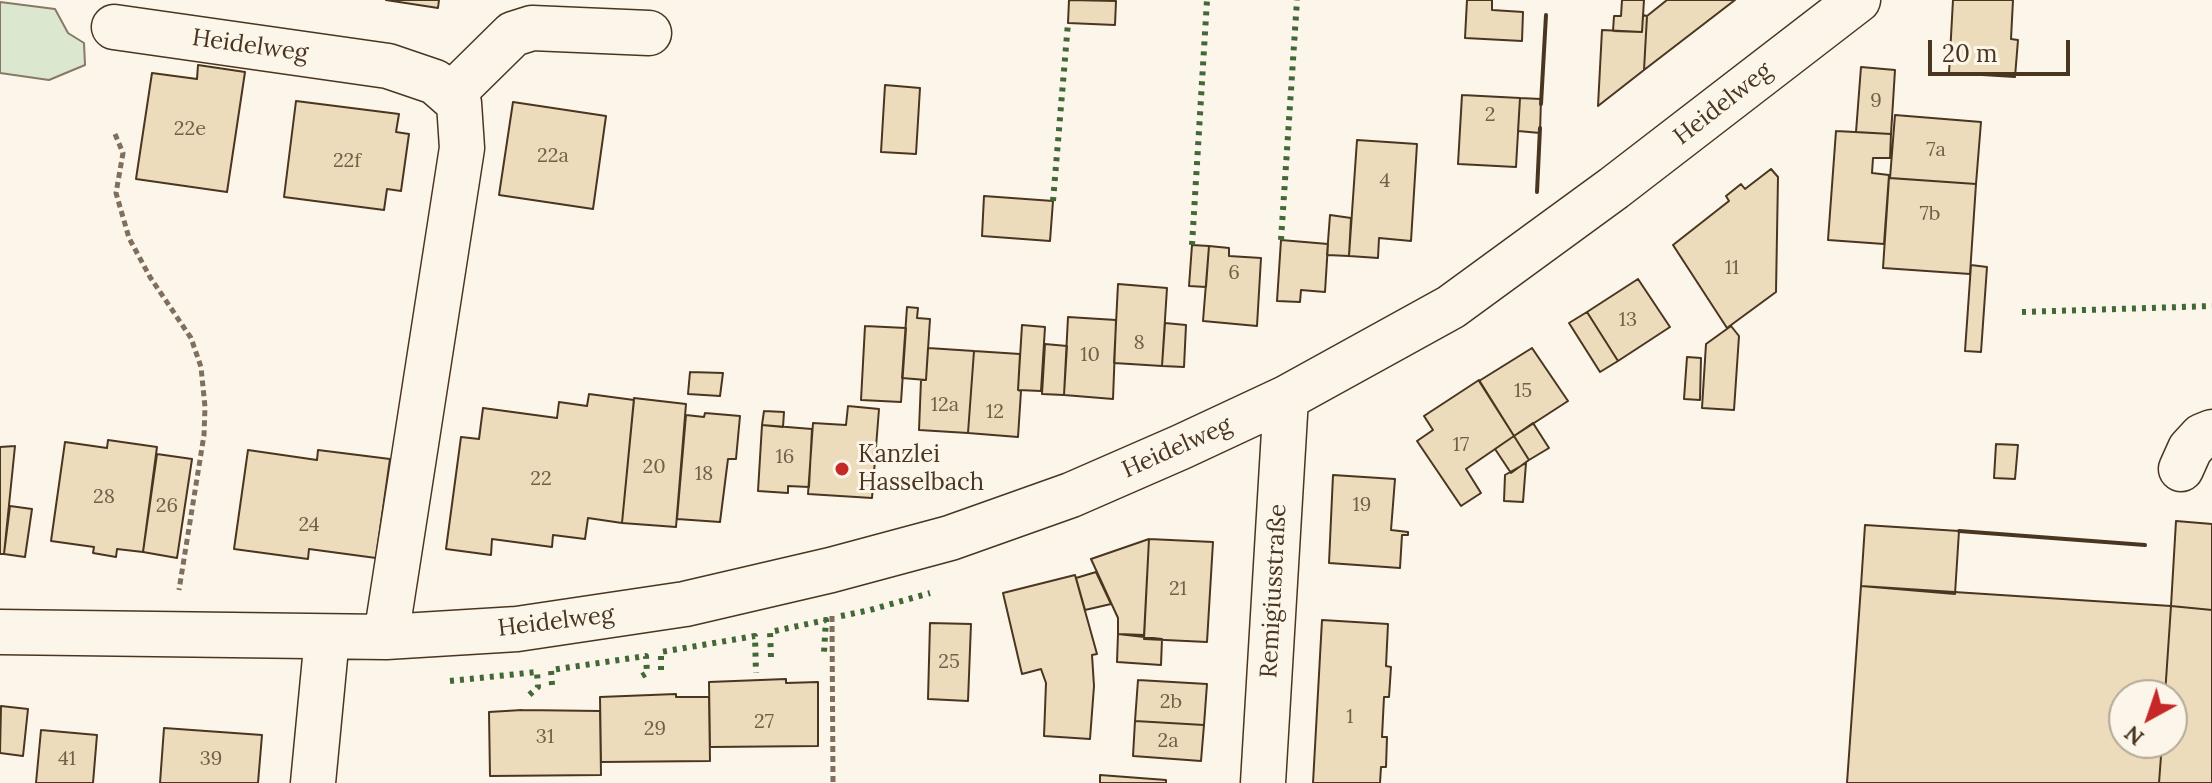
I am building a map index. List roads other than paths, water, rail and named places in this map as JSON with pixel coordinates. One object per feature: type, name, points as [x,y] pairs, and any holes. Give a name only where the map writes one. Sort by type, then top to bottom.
[{"type":"street","name":"Heidelweg","points":[[0,632],[386,637],[517,629],[655,609],[831,570],[950,538],[1071,495],[1181,447],[1286,398],[1451,307],[1614,188],[1858,0]]},
{"type":"street","name":"Heidelweg","points":[[114,27],[388,66],[435,82],[451,95]]},
{"type":"street","points":[[386,637],[462,148],[459,103],[451,95],[513,34],[532,28],[649,33]]},
{"type":"street","name":"Remigiusstraße","points":[[1263,783],[1286,398]]},
{"type":"street","points":[[2181,469],[2190,449],[2202,436],[2212,432]]},
{"type":"street","points":[[313,783],[327,637]]},
{"type":"place","name":"Kanzlei Hasselbach","points":[[842,469]]}]
